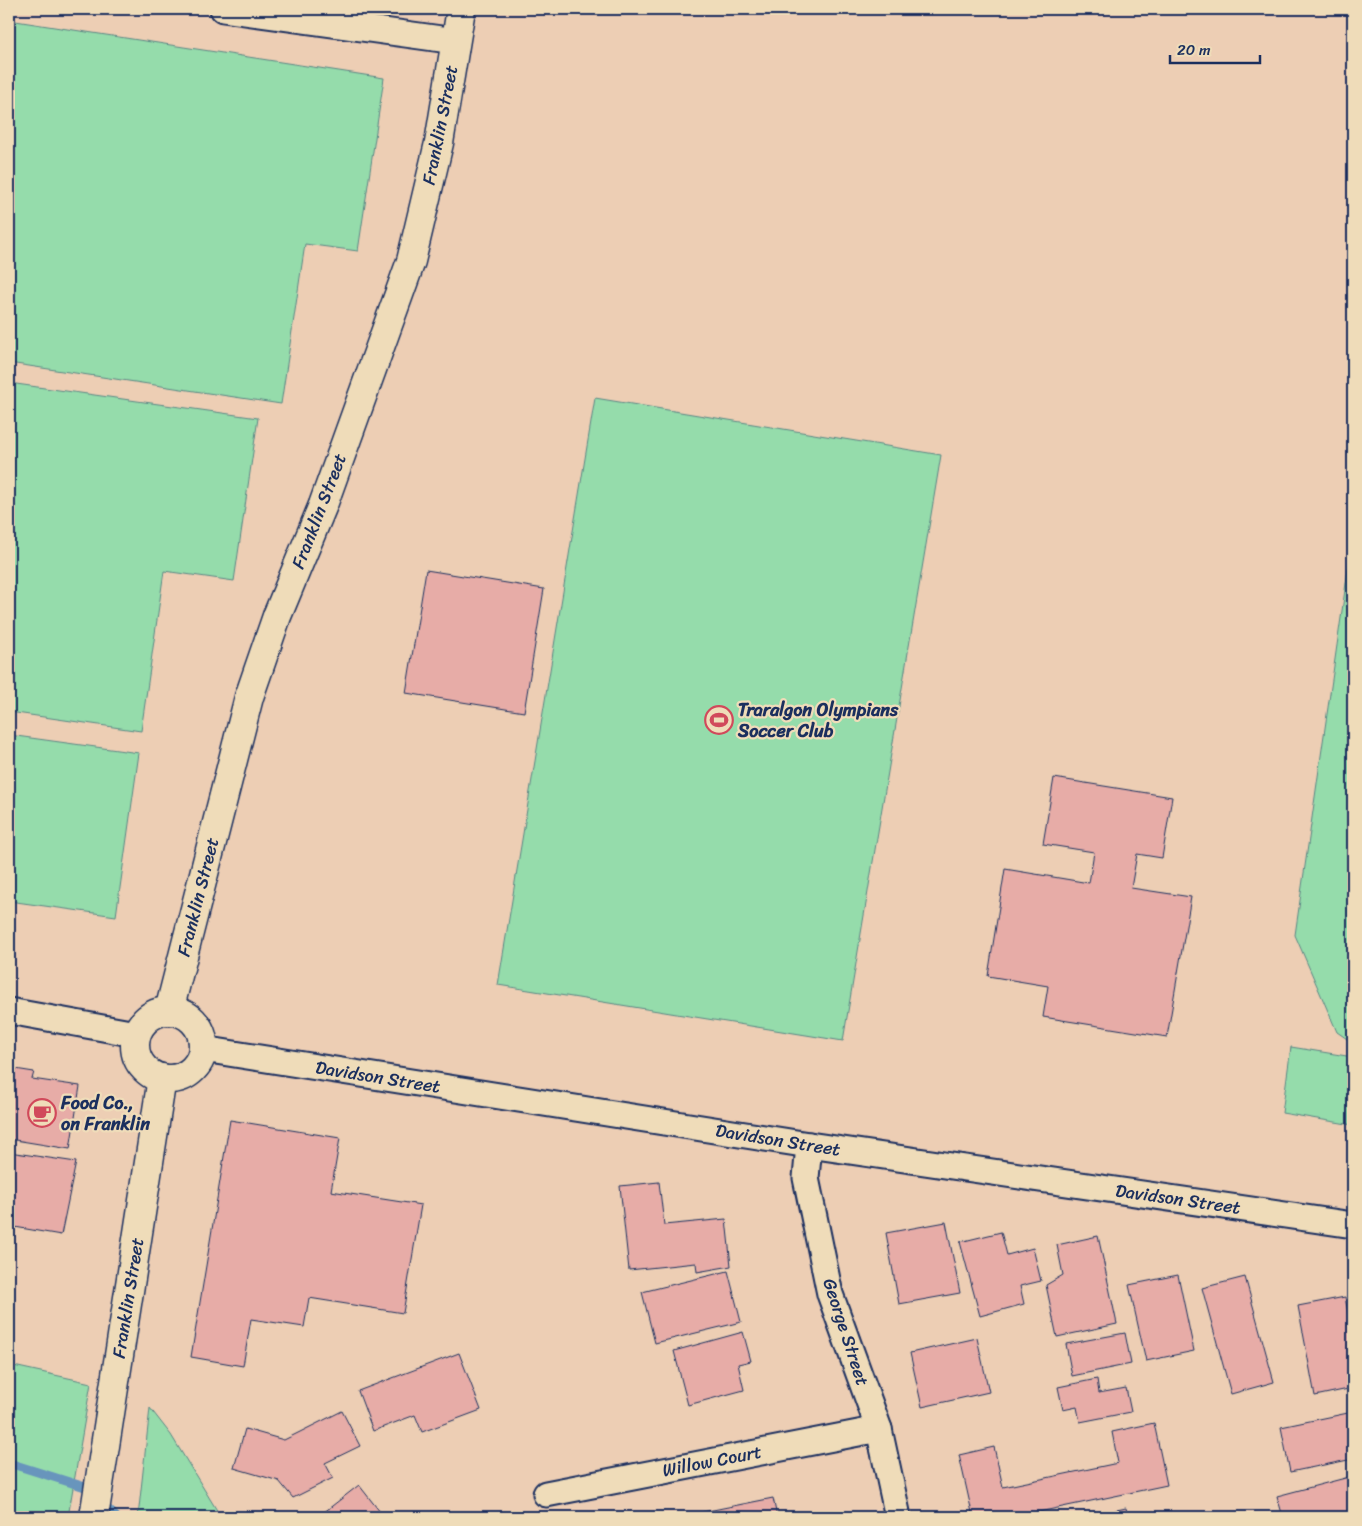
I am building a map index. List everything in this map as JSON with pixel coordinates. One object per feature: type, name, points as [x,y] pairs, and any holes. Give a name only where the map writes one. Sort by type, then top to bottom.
[{"type":"street","points":[[223,9],[456,41]]},
{"type":"street","name":"Franklin Street","points":[[169,1011],[249,697],[277,616],[323,505],[411,261],[439,143],[461,9]]},
{"type":"street","points":[[9,1011],[136,1034]]},
{"type":"street","points":[[169,1011],[183,1014],[194,1023],[202,1035],[203,1049],[198,1062],[189,1073],[176,1079],[162,1078],[149,1073],[139,1062],[135,1049],[136,1034],[144,1022],[155,1014],[169,1011]]},
{"type":"street","name":"Davidson Street","points":[[203,1049],[809,1145],[1353,1225]]},
{"type":"street","name":"Franklin Street","points":[[94,1517],[162,1078]]},
{"type":"street","name":"George Street","points":[[809,1145],[806,1178],[830,1294],[879,1429],[898,1517]]},
{"type":"street","name":"Willow Court","points":[[546,1494],[879,1429]]},
{"type":"green space","points":[[9,20],[384,78],[358,251],[305,244],[281,404],[9,363]]},
{"type":"green space","points":[[9,383],[258,418],[234,581],[164,571],[141,731],[9,712]]},
{"type":"green space","name":"Traralgon Olympians Soccer Club","points":[[595,398],[941,455],[843,1041],[498,985]]},
{"type":"green space","points":[[1353,535],[1353,1043],[1337,1032],[1295,935]]},
{"type":"green space","points":[[9,735],[139,753],[116,916],[9,901]]},
{"type":"green space","points":[[1291,1047],[1353,1057],[1353,1125],[1282,1113]]},
{"type":"green space","points":[[9,1365],[91,1383],[68,1517],[9,1517]]},
{"type":"green space","points":[[150,1408],[171,1435],[221,1517],[138,1517]]},
{"type":"building","points":[[426,570],[544,589],[524,712],[406,693]]},
{"type":"building","points":[[1054,778],[1172,797],[1162,858],[1137,854],[1131,888],[1191,897],[1167,1037],[1043,1017],[1048,986],[988,976],[1005,869],[1089,883],[1094,852],[1043,844]]},
{"type":"building","name":"Food Co., on Franklin","points":[[9,1068],[34,1072],[32,1079],[80,1086],[70,1149],[9,1139]]},
{"type":"building","points":[[230,1120],[340,1138],[331,1191],[421,1205],[403,1313],[309,1298],[304,1327],[251,1319],[243,1366],[191,1357]]},
{"type":"building","points":[[9,1152],[76,1162],[61,1235],[9,1226]]},
{"type":"building","points":[[659,1182],[664,1225],[726,1219],[731,1266],[697,1272],[696,1263],[629,1270],[620,1186]]},
{"type":"building","points":[[946,1222],[960,1293],[899,1304],[886,1233]]},
{"type":"building","points":[[1001,1232],[1007,1255],[1033,1248],[1041,1281],[1020,1286],[1024,1304],[980,1316],[960,1242]]},
{"type":"building","points":[[1098,1236],[1117,1324],[1057,1337],[1046,1285],[1063,1275],[1057,1245]]},
{"type":"building","points":[[728,1271],[741,1322],[655,1343],[642,1292]]},
{"type":"building","points":[[1178,1275],[1194,1351],[1146,1361],[1129,1285]]},
{"type":"building","points":[[1245,1277],[1274,1382],[1231,1394],[1202,1288]]},
{"type":"building","points":[[1345,1297],[1353,1339],[1353,1388],[1315,1396],[1298,1306]]},
{"type":"building","points":[[743,1332],[751,1361],[738,1364],[744,1390],[688,1405],[674,1351]]},
{"type":"building","points":[[1125,1333],[1131,1364],[1072,1376],[1066,1344]]},
{"type":"building","points":[[977,1338],[989,1392],[922,1407],[910,1353]]},
{"type":"building","points":[[459,1353],[481,1410],[422,1432],[415,1415],[373,1431],[358,1391]]},
{"type":"building","points":[[1097,1379],[1099,1393],[1126,1388],[1131,1412],[1080,1422],[1077,1407],[1063,1410],[1058,1387]]},
{"type":"building","points":[[342,1411],[360,1446],[325,1463],[333,1478],[293,1498],[279,1481],[234,1468],[245,1429],[284,1440]]},
{"type":"building","points":[[1348,1413],[1353,1439],[1353,1459],[1290,1472],[1281,1427]]},
{"type":"building","points":[[1154,1423],[1167,1485],[1015,1517],[973,1517],[959,1455],[994,1447],[1003,1487],[1118,1463],[1112,1432]]},
{"type":"building","points":[[1353,1476],[1353,1517],[1283,1517],[1277,1496]]},
{"type":"building","points":[[359,1485],[384,1517],[326,1517],[323,1513]]},
{"type":"building","points":[[773,1498],[777,1517],[704,1517],[703,1512]]},
{"type":"building","points":[[1126,1508],[1128,1517],[1099,1517],[1098,1514]]},
{"type":"waterway","points":[[9,1463],[85,1487],[116,1517]]},
{"type":"place","name":"Traralgon Olympians Soccer Club","points":[[719,720]]},
{"type":"place","name":"Food Co., on Franklin","points":[[42,1113]]}]
